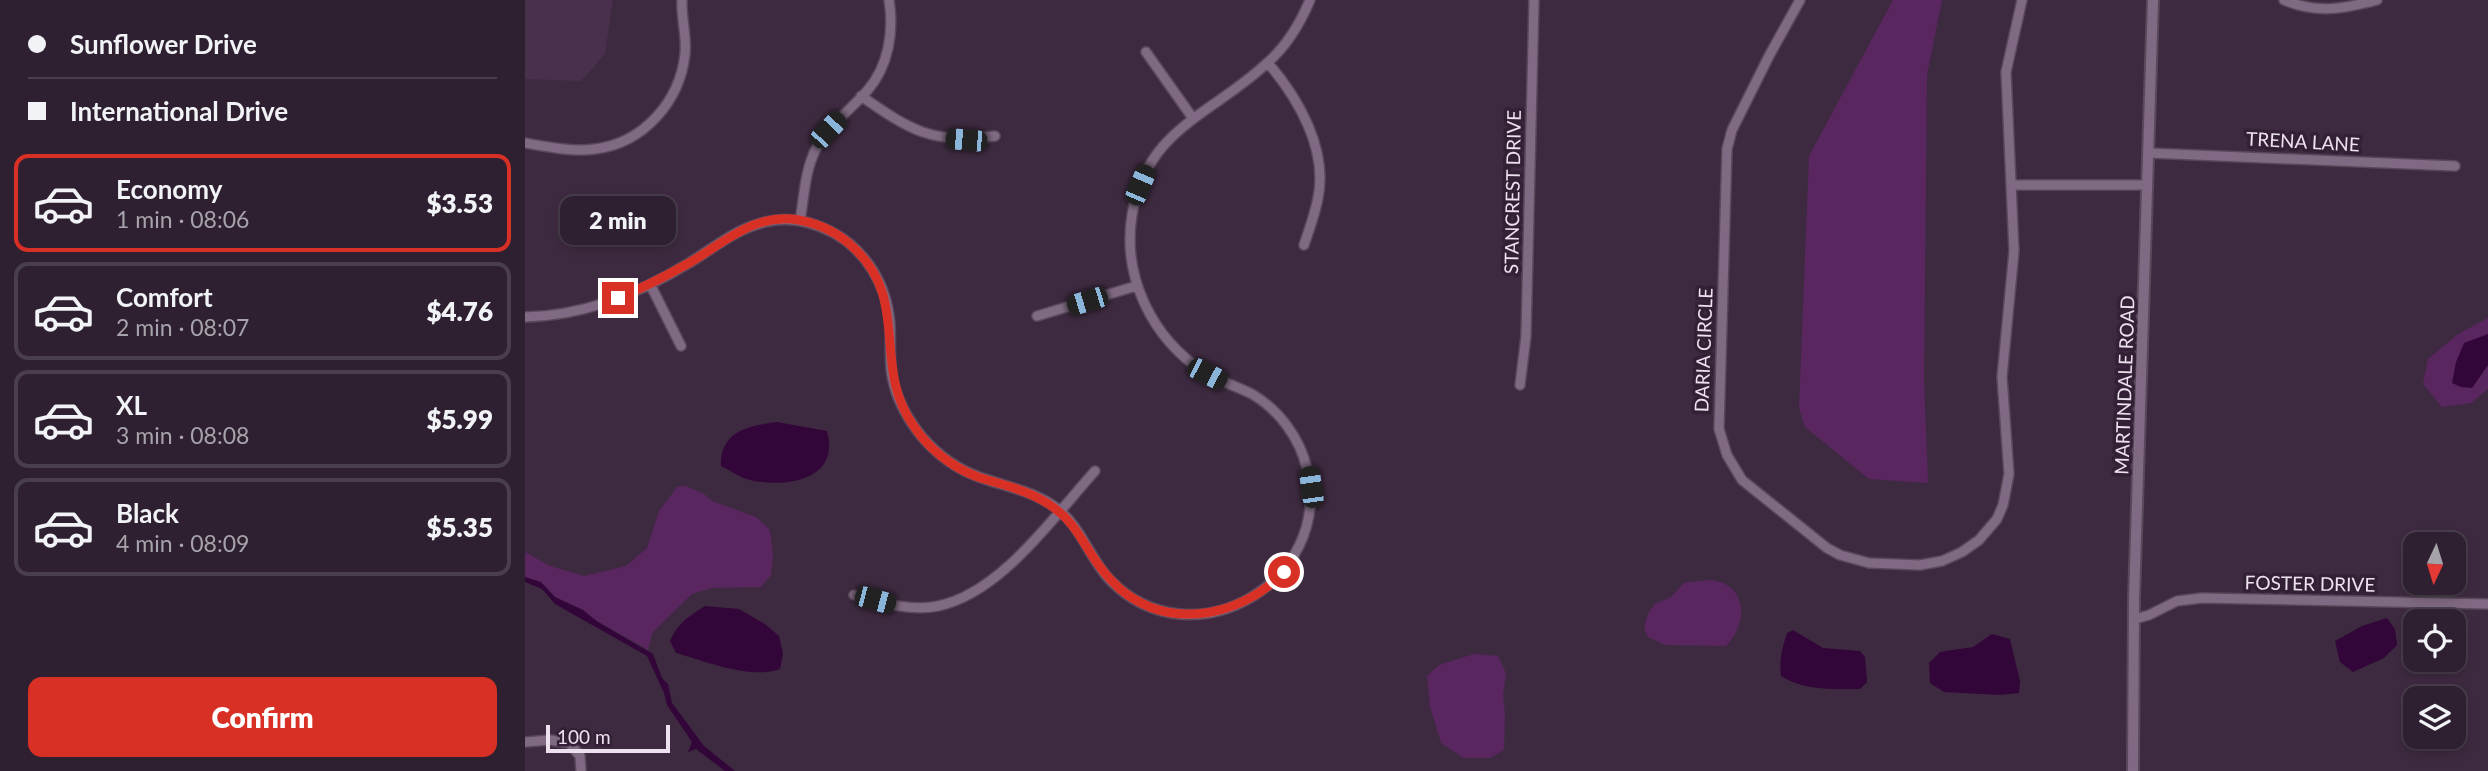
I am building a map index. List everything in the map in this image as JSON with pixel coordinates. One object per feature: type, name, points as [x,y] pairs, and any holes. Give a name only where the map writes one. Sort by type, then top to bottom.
[{"type":"street","points":[[525,143],[571,149],[598,149],[629,138],[656,118],[673,94],[682,71],[686,42],[681,0]]},
{"type":"street","points":[[800,220],[815,150],[828,130],[872,83],[885,60],[891,28],[889,0]]},
{"type":"street","points":[[525,317],[576,311],[618,298],[692,261],[739,231],[773,220],[800,220],[815,225],[843,238],[873,269],[887,305],[894,384],[905,411],[926,442],[964,471],[1027,491],[1059,510],[1083,537],[1103,572],[1130,596],[1150,606],[1184,614],[1202,614],[1230,608],[1261,593],[1292,561],[1304,534],[1311,503],[1308,471],[1303,454],[1287,425],[1264,402],[1207,374],[1189,361],[1162,334],[1136,286],[1130,243],[1135,201],[1148,168],[1169,138],[1192,117],[1268,63],[1294,31],[1310,0]]},
{"type":"street","name":"STANCREST DRIVE","points":[[1520,385],[1526,336],[1534,0]]},
{"type":"street","name":"DARIA CIRCLE","points":[[1800,0],[1756,80],[1732,130],[1727,149],[1719,429],[1727,455],[1742,480],[1817,541],[1840,555],[1870,563],[1920,565],[1942,561],[1979,540],[2000,512],[2010,474],[2002,377],[2013,260],[2006,72],[2022,0]]},
{"type":"street","name":"MARTINDALE ROAD","points":[[2133,771],[2153,0]]},
{"type":"street","points":[[2284,0],[2298,6],[2340,9],[2377,1]]},
{"type":"street","points":[[1146,52],[1192,117]]},
{"type":"street","points":[[1268,63],[1298,102],[1313,140],[1319,168],[1319,196],[1304,246]]},
{"type":"street","points":[[861,96],[901,124],[939,138],[966,140],[995,136]]},
{"type":"street","name":"TRENA LANE","points":[[2149,153],[2455,166]]},
{"type":"street","points":[[2011,185],[2147,185]]},
{"type":"street","points":[[650,284],[681,346]]},
{"type":"street","points":[[1037,316],[1136,286]]},
{"type":"street","points":[[854,595],[895,606],[938,606],[978,590],[1022,555],[1095,471]]},
{"type":"street","name":"FOSTER DRIVE","points":[[2135,619],[2178,601],[2202,598],[2488,604]]},
{"type":"street","points":[[525,741],[550,740],[569,743],[580,757],[581,771]]},
{"type":"shaded area","points":[[525,0],[613,0],[605,54],[581,81],[525,79]]},
{"type":"shaded area","points":[[1893,0],[1942,0],[1927,75],[1924,379],[1928,483],[1869,479],[1805,427],[1799,408],[1809,156]]},
{"type":"shaded area","points":[[2488,318],[2488,334],[2472,388],[2488,365],[2488,389],[2471,403],[2442,407],[2423,384],[2428,359],[2458,334]]},
{"type":"shaded area","points":[[2488,334],[2488,365],[2472,388],[2452,383],[2456,362],[2464,343]]},
{"type":"shaded area","points":[[777,422],[827,431],[829,448],[826,460],[819,470],[797,480],[770,483],[746,479],[721,466],[725,445],[738,432]]},
{"type":"shaded area","points":[[686,486],[712,501],[756,517],[770,530],[773,556],[771,575],[761,587],[712,588],[692,594],[652,633],[648,650],[555,597],[538,582],[525,577],[525,552],[550,566],[584,576],[626,566],[647,548],[659,511],[677,487]]},
{"type":"shaded area","points":[[525,577],[541,582],[555,597],[583,610],[598,622],[653,654],[662,678],[668,684],[672,703],[704,746],[735,771],[725,771],[696,749],[688,752],[692,742],[667,705],[647,656],[555,604],[542,589],[525,582]]},
{"type":"shaded area","points":[[1707,580],[1730,587],[1741,604],[1739,626],[1726,646],[1665,645],[1648,637],[1644,628],[1648,613],[1655,604],[1671,597],[1684,583]]},
{"type":"shaded area","points":[[705,606],[739,609],[765,624],[779,636],[783,654],[780,669],[768,672],[742,671],[676,653],[670,641],[673,635],[685,620]]},
{"type":"shaded area","points":[[2387,618],[2395,629],[2397,645],[2384,658],[2353,672],[2340,662],[2335,641],[2362,626]]},
{"type":"shaded area","points":[[1793,630],[1823,648],[1860,651],[1865,657],[1867,682],[1860,689],[1829,689],[1809,687],[1781,676],[1784,644],[1787,633]]},
{"type":"shaded area","points":[[1992,634],[2010,639],[2020,681],[2019,693],[2000,695],[1944,692],[1930,683],[1929,663],[1940,652],[1973,647]]},
{"type":"shaded area","points":[[1474,654],[1498,656],[1506,673],[1503,695],[1504,750],[1490,758],[1464,758],[1441,743],[1430,707],[1427,676],[1439,665]]},
{"type":"route","points":[[618,298],[650,284],[692,261],[728,236],[751,226],[789,219],[829,230],[851,245],[873,269],[883,289],[889,315],[890,361],[894,384],[912,424],[944,458],[975,476],[1027,491],[1059,510],[1083,537],[1103,572],[1112,582],[1150,606],[1184,614],[1217,612],[1261,593],[1284,572]]}]
